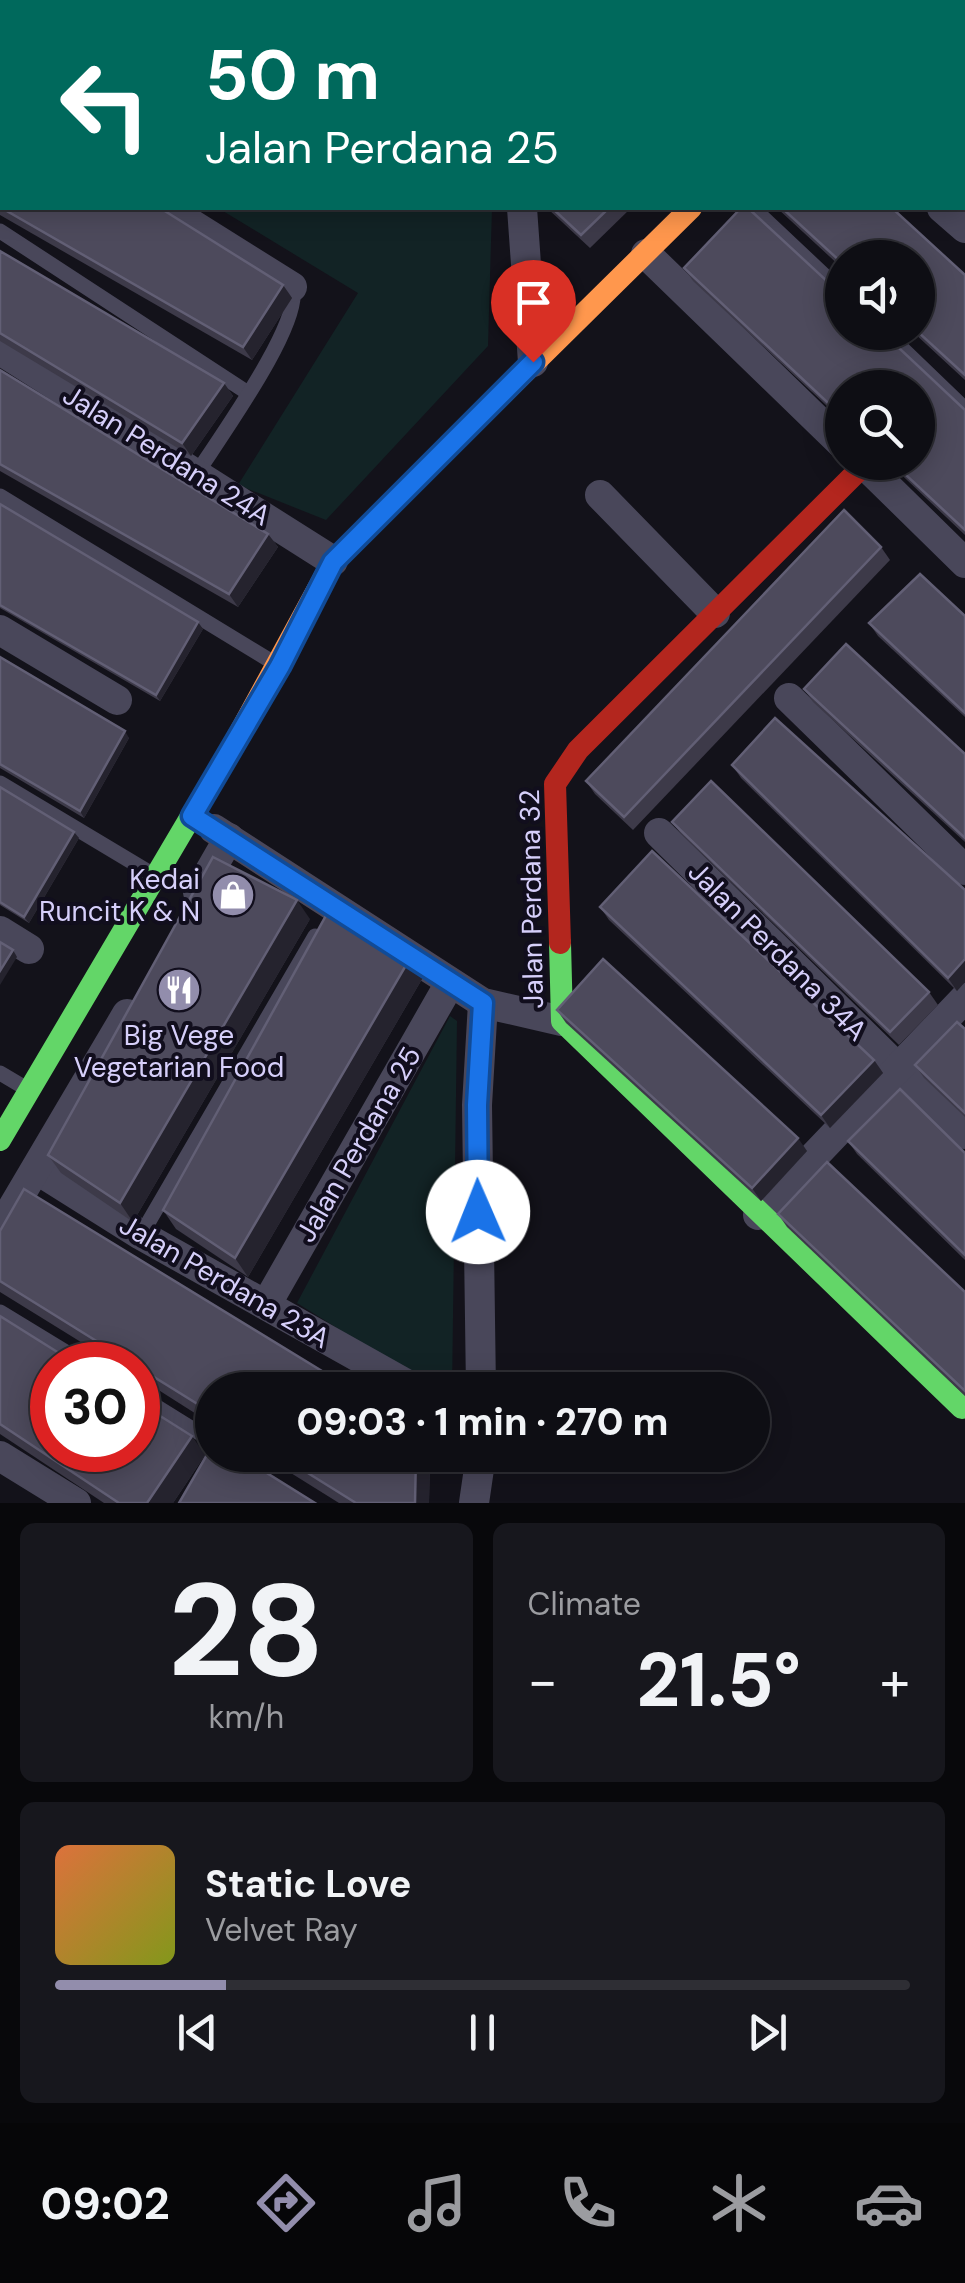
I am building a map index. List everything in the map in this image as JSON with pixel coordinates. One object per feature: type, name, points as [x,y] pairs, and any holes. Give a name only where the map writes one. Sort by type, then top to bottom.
[{"type":"street","points":[[169,210],[292,287]]},
{"type":"street","points":[[522,210],[533,362]]},
{"type":"street","points":[[0,1140],[280,666],[333,562],[689,210]]},
{"type":"street","points":[[944,210],[965,228]]},
{"type":"street","points":[[646,254],[825,427]]},
{"type":"street","name":"Jalan Perdana 24A","points":[[0,350],[333,562]]},
{"type":"street","name":"Jalan Perdana 32","points":[[835,480],[715,613],[578,750],[554,784],[562,1021],[758,1215],[964,1409]]},
{"type":"street","points":[[880,480],[965,562]]},
{"type":"street","points":[[600,495],[715,613]]},
{"type":"street","points":[[0,630],[117,700]]},
{"type":"street","points":[[789,698],[965,870]]},
{"type":"street","points":[[192,816],[483,1003],[562,1021]]},
{"type":"street","name":"Jalan Perdana 34A","points":[[659,833],[965,1134]]},
{"type":"street","points":[[181,921],[229,838]]},
{"type":"street","points":[[0,931],[29,949]]},
{"type":"street","name":"Jalan Perdana 25","points":[[266,1305],[450,983]]},
{"type":"street","points":[[0,1229],[142,987]]},
{"type":"street","points":[[758,1215],[965,998]]},
{"type":"street","points":[[480,1372],[477,1105],[483,1003]]},
{"type":"street","name":"Jalan Perdana 23A","points":[[36,1169],[141,1234],[384,1372]]},
{"type":"street","points":[[0,1456],[76,1503]]},
{"type":"street","points":[[474,1503],[479,1472]]},
{"type":"lane","points":[[755,210],[825,276]]},
{"type":"lane","points":[[0,231],[248,393]]},
{"type":"lane","points":[[197,473],[248,393],[294,307],[292,287]]},
{"type":"lane","points":[[904,350],[965,409]]},
{"type":"lane","points":[[0,496],[280,666]]},
{"type":"lane","points":[[0,783],[156,876]]},
{"type":"lane","points":[[141,1234],[334,905]]},
{"type":"lane","points":[[0,1073],[30,1090]]},
{"type":"lane","points":[[0,1312],[49,1342]]},
{"type":"lane","points":[[160,1409],[195,1431]]},
{"type":"shaded area","points":[[221,210],[492,210],[488,346],[326,520],[238,485],[358,293]]},
{"type":"shaded area","points":[[450,1016],[457,1021],[452,1372],[407,1372],[297,1303]]},
{"type":"building","points":[[5,210],[163,210],[283,285],[243,347]]},
{"type":"building","points":[[554,210],[607,210],[581,235]]},
{"type":"building","points":[[739,210],[750,210],[825,279],[825,350],[901,350],[922,370],[825,370],[825,400],[684,268]]},
{"type":"building","points":[[784,210],[894,210],[927,240],[825,240],[825,247]]},
{"type":"building","points":[[935,247],[965,275],[965,375],[935,348]]},
{"type":"building","points":[[0,251],[224,383],[182,443],[0,333]]},
{"type":"building","points":[[0,370],[268,534],[229,594],[0,464]]},
{"type":"building","points":[[935,382],[965,410],[965,530],[911,480],[935,480]]},
{"type":"building","points":[[0,504],[198,622],[156,695],[0,605]]},
{"type":"building","points":[[844,510],[881,547],[624,817],[586,781]]},
{"type":"building","points":[[920,574],[965,616],[965,713],[869,623]]},
{"type":"building","points":[[846,644],[965,754],[965,838],[804,689]]},
{"type":"building","points":[[0,657],[125,731],[80,811],[0,764]]},
{"type":"building","points":[[775,718],[965,890],[965,959],[948,978],[732,765]]},
{"type":"building","points":[[711,781],[929,992],[890,1032],[672,822]]},
{"type":"building","points":[[0,787],[74,832],[24,917],[0,902]]},
{"type":"building","points":[[652,851],[874,1060],[821,1115],[600,907]]},
{"type":"building","points":[[213,857],[297,900],[120,1203],[48,1155]]},
{"type":"building","points":[[328,912],[412,955],[235,1258],[163,1210]]},
{"type":"building","points":[[0,942],[13,950],[0,971]]},
{"type":"building","points":[[603,959],[798,1138],[752,1188],[557,1010]]},
{"type":"building","points":[[957,1022],[965,1029],[965,1113],[915,1065]]},
{"type":"building","points":[[900,1089],[965,1153],[965,1255],[848,1141]]},
{"type":"building","points":[[827,1162],[965,1292],[965,1391],[778,1214]]},
{"type":"building","points":[[24,1189],[324,1372],[195,1372],[195,1402],[160,1381],[160,1342],[98,1342],[0,1281],[0,1231]]},
{"type":"building","points":[[0,1316],[41,1342],[30,1342],[30,1444],[0,1424]]},
{"type":"building","points":[[160,1416],[192,1436],[147,1503],[119,1503],[72,1472],[160,1472]]},
{"type":"building","points":[[197,1472],[265,1472],[315,1503],[179,1503]]},
{"type":"building","points":[[306,1472],[416,1472],[415,1503],[356,1503]]},
{"type":"traffic: fast","points":[[0,1140],[232,747]]},
{"type":"traffic: fast","points":[[560,943],[562,1021],[962,1408]]},
{"type":"traffic: slow","points":[[232,747],[333,561],[689,210]]},
{"type":"traffic: jam","points":[[560,943],[555,784],[578,750],[849,480]]},
{"type":"place","name":"Kedai Runcit K & N","points":[[233,895]]},
{"type":"place","name":"Big Vege Vegetarian Food","points":[[179,990]]},
{"type":"route","points":[[478,1212],[477,1105],[483,1003],[192,816],[280,666],[333,562],[533,362]]}]
